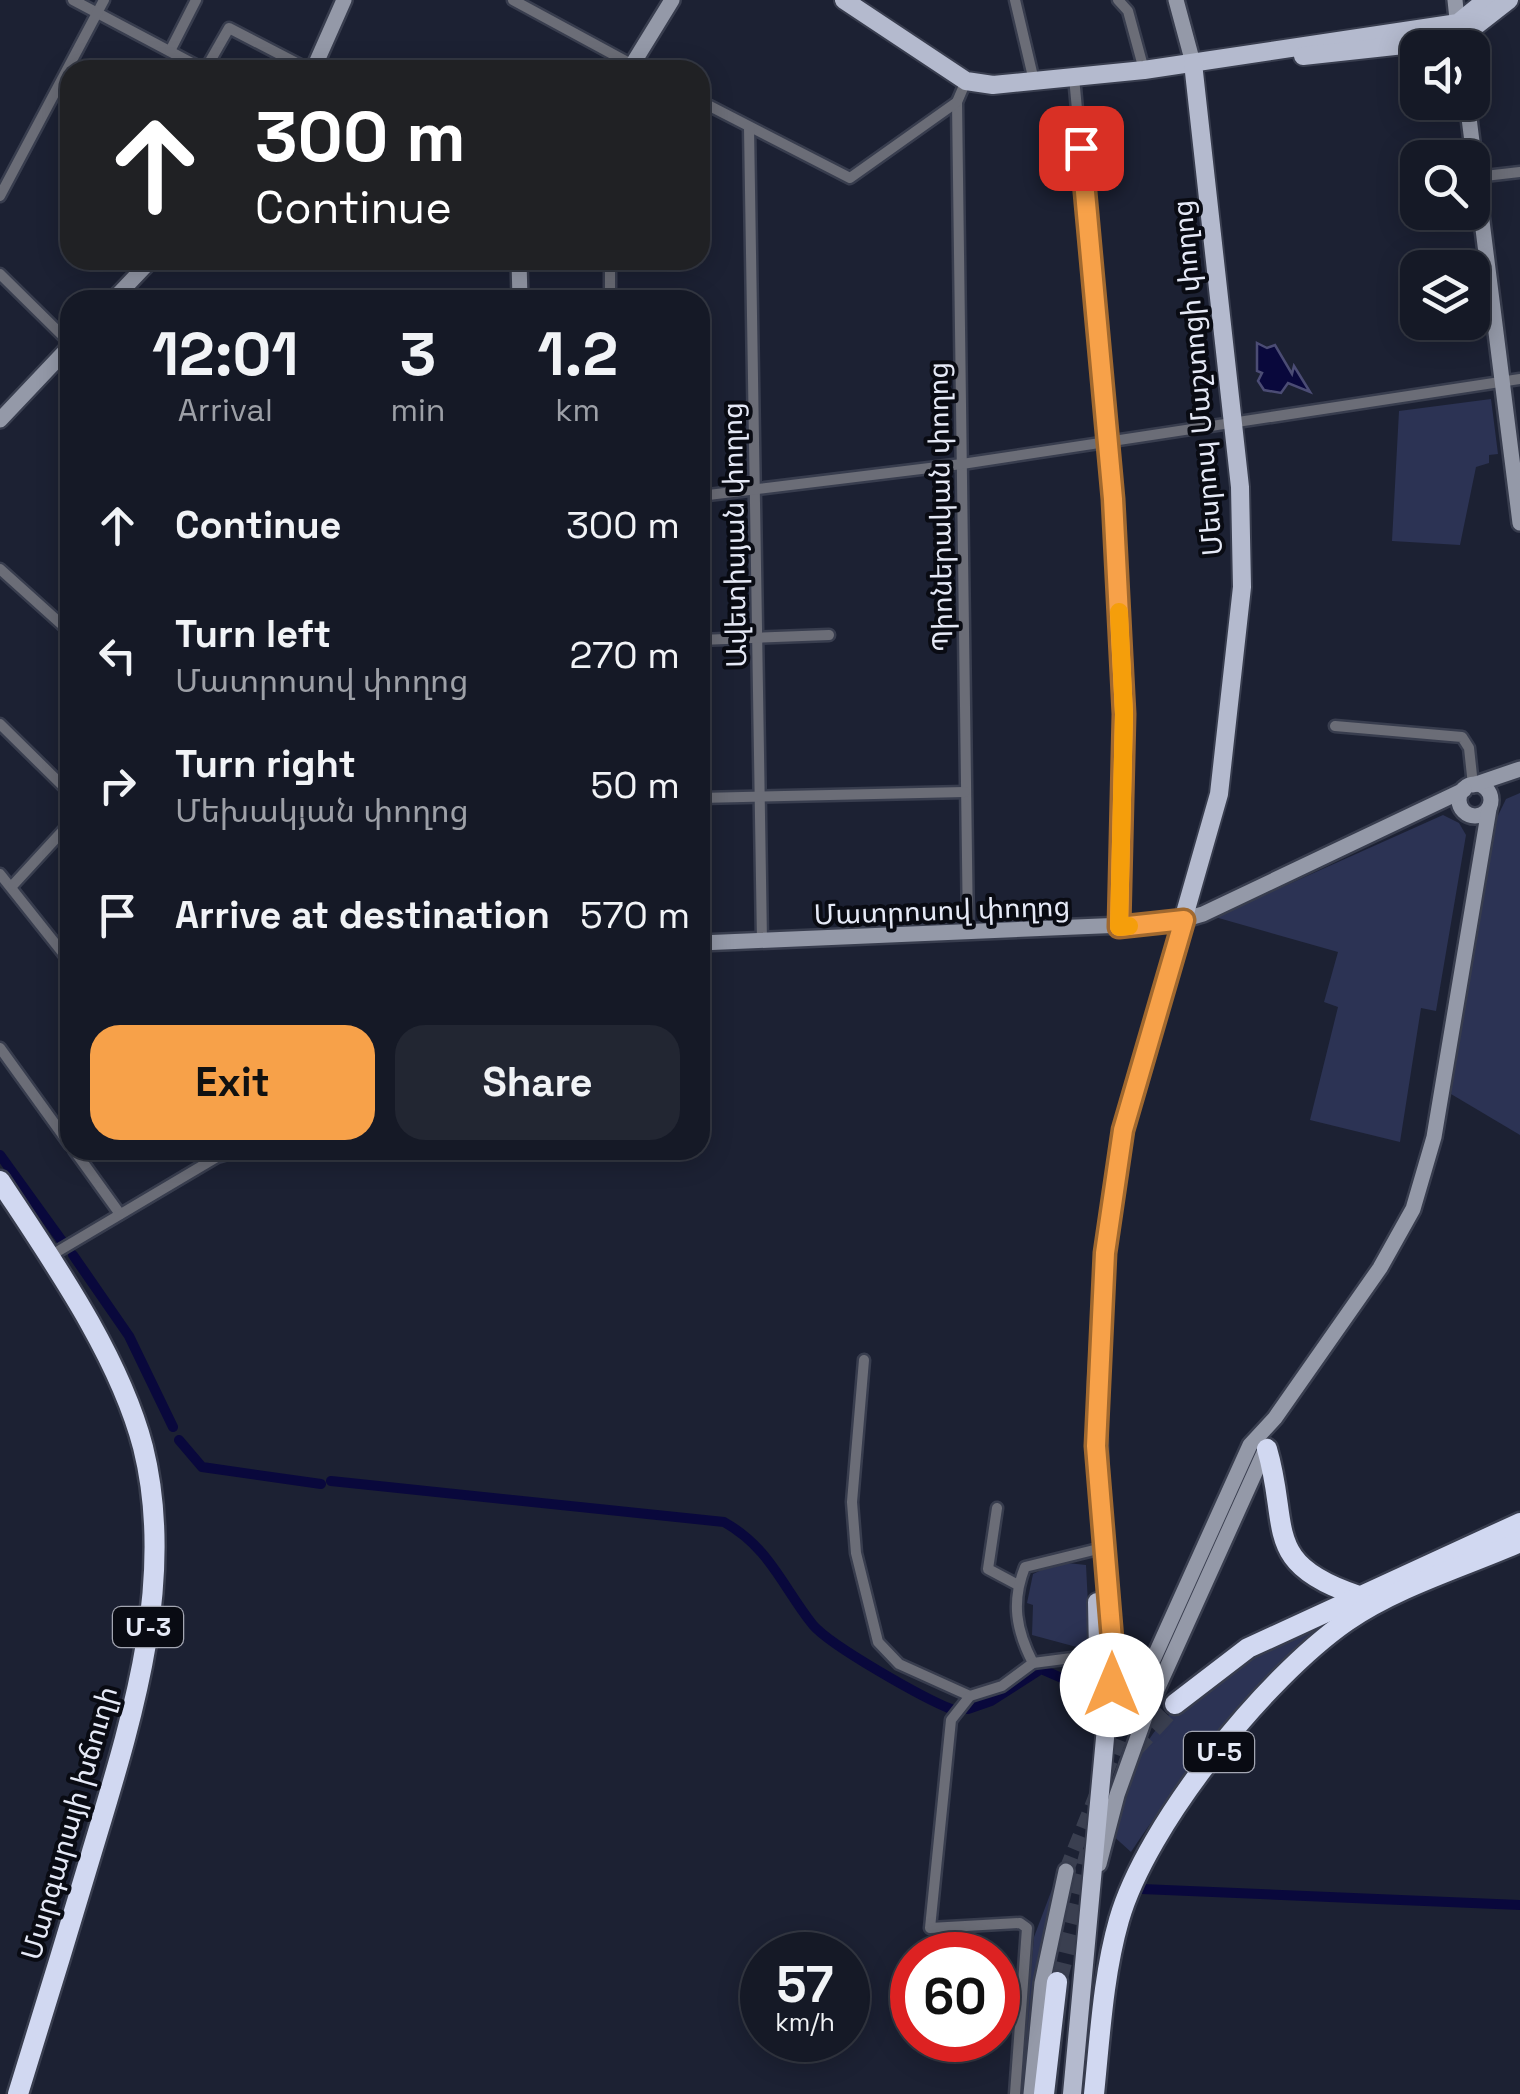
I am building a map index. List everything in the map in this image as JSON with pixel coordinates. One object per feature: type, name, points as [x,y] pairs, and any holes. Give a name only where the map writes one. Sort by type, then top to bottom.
[{"type":"highway","name":"Մարգարայի խճուղի","points":[[0,1181],[50,1256],[132,1411],[144,1449],[154,1521],[153,1596],[122,1752],[18,2094]]},
{"type":"highway","points":[[1266,1449],[1283,1540],[1297,1566],[1356,1595]]},
{"type":"highway","name":"Մ-5","points":[[1175,1704],[1248,1648],[1356,1595],[1520,1523]]},
{"type":"highway","name":"Մ-5","points":[[1094,2094],[1119,1920],[1138,1867],[1186,1790],[1304,1657],[1349,1619],[1520,1542]]},
{"type":"highway","points":[[1044,2094],[1057,1982]]},
{"type":"main road","points":[[844,0],[966,81],[993,85],[1193,63],[1213,66],[1400,44]]},
{"type":"main road","points":[[1464,30],[1486,0]]},
{"type":"main road","points":[[1469,30],[1510,0]]},
{"type":"main road","name":"Մեսրոպ Մաշտոցի փողոց","points":[[1103,1278],[1123,1130],[1219,794],[1242,587],[1244,542],[1233,419],[1193,63]]},
{"type":"main road","points":[[1059,2094],[1107,1654],[1094,1550],[1089,1392],[1103,1278]]},
{"type":"main road","points":[[1072,2094],[1094,1882],[1107,1654],[1096,1446],[1103,1278]]},
{"type":"street","points":[[73,0],[187,60]]},
{"type":"street","points":[[73,60],[104,0]]},
{"type":"street","points":[[170,51],[196,0]]},
{"type":"street","points":[[316,60],[344,0]]},
{"type":"street","points":[[513,0],[620,60]]},
{"type":"street","points":[[638,60],[672,0]]},
{"type":"street","points":[[1015,0],[1034,81]]},
{"type":"street","points":[[1118,0],[1128,12],[1144,70]]},
{"type":"street","name":"Մեսրոպ Մաշտոցի փողոց","points":[[1176,0],[1193,63]]},
{"type":"street","points":[[1455,0],[1458,30]]},
{"type":"street","points":[[210,60],[228,28],[291,60]]},
{"type":"street","points":[[1074,77],[1108,440],[1124,714],[1119,927]]},
{"type":"street","name":"Պիոներական փողոց","points":[[966,81],[957,102],[968,934]]},
{"type":"street","points":[[0,196],[60,85]]},
{"type":"street","points":[[710,106],[850,178],[957,102]]},
{"type":"street","name":"Ավետիսյան փողոց","points":[[749,127],[762,942]]},
{"type":"street","points":[[1490,175],[1520,172]]},
{"type":"street","points":[[1483,230],[1520,523]]},
{"type":"street","points":[[122,290],[142,270]]},
{"type":"street","points":[[0,274],[60,334]]},
{"type":"street","points":[[0,420],[60,355]]},
{"type":"street","points":[[710,495],[962,464],[1233,419],[1520,378]]},
{"type":"street","points":[[0,569],[60,623]]},
{"type":"street","points":[[710,640],[829,636]]},
{"type":"street","points":[[0,724],[60,783]]},
{"type":"street","points":[[1334,726],[1462,738],[1468,748],[1468,787],[1460,800],[1483,851]]},
{"type":"street","points":[[1428,808],[1467,813],[1490,806],[1514,772]]},
{"type":"street","name":"Մատրոսով փողոց","points":[[710,943],[1119,927],[1184,920],[1468,787],[1514,772]]},
{"type":"street","points":[[1129,1713],[1250,1445],[1275,1418],[1380,1268],[1412,1209],[1434,1137],[1490,806],[1488,790],[1468,787]]},
{"type":"street","points":[[710,798],[964,792]]},
{"type":"street","points":[[12,885],[60,834]]},
{"type":"street","points":[[0,874],[60,949]]},
{"type":"street","points":[[0,1048],[60,1130]]},
{"type":"street","points":[[81,1160],[120,1214]]},
{"type":"street","points":[[50,1256],[205,1160]]},
{"type":"street","points":[[864,1360],[852,1502],[856,1553],[878,1642],[899,1664],[970,1696]]},
{"type":"street","points":[[1094,1882],[1117,1795],[1146,1714],[1266,1449],[1275,1418]]},
{"type":"street","points":[[997,1508],[988,1569],[1018,1585]]},
{"type":"street","points":[[1032,1663],[1016,1631],[1018,1585],[1026,1567],[1094,1550]]},
{"type":"street","points":[[1015,2094],[1027,1928],[1020,1924],[930,1928],[951,1720],[970,1696],[1002,1686],[1032,1663],[1107,1654]]},
{"type":"street","points":[[1031,2094],[1042,1984],[1066,1871]]},
{"type":"shaded area","points":[[1257,343],[1267,348],[1275,345],[1292,374],[1294,366],[1310,392],[1288,383],[1281,393],[1264,390],[1258,381],[1262,373],[1257,371]]},
{"type":"shaded area","points":[[1491,399],[1498,454],[1489,455],[1489,463],[1476,467],[1460,545],[1392,541],[1399,411]]},
{"type":"shaded area","points":[[1520,793],[1520,1135],[1451,1094],[1489,834],[1506,799]]},
{"type":"shaded area","points":[[1443,815],[1459,823],[1466,835],[1436,1011],[1421,1008],[1400,1142],[1310,1120],[1338,1007],[1324,1002],[1338,952],[1215,917]]},
{"type":"shaded area","points":[[1058,1562],[1086,1565],[1090,1644],[1084,1649],[1032,1635],[1033,1605],[1027,1603],[1033,1574]]},
{"type":"shaded area","points":[[1373,1601],[1213,1748],[1157,1814],[1131,1852],[1110,1833],[1141,1752],[1167,1717],[1191,1695],[1250,1657]]},
{"type":"shaded area","points":[[1057,1876],[1062,1878],[1027,2094],[1020,2094],[1034,1937]]},
{"type":"waterway","points":[[0,1155],[62,1241]]},
{"type":"waterway","points":[[73,1255],[129,1336],[173,1427]]},
{"type":"waterway","points":[[179,1440],[202,1467],[321,1484]]},
{"type":"waterway","points":[[331,1481],[724,1522],[764,1556],[823,1634],[878,1671],[951,1709]]},
{"type":"waterway","points":[[968,1709],[991,1701],[1041,1669],[1080,1686]]},
{"type":"waterway","points":[[1142,1889],[1520,1905]]},
{"type":"tunnel","points":[[1132,1750],[1175,1704]]},
{"type":"tunnel","points":[[1105,1775],[1129,1713]]},
{"type":"tunnel","points":[[1066,1871],[1096,1796]]},
{"type":"tunnel","points":[[1057,1982],[1090,1851]]},
{"type":"slow traffic","points":[[1119,612],[1124,714],[1119,927],[1129,926]]},
{"type":"route","points":[[1081,148],[1113,499],[1124,714],[1119,927],[1184,920],[1123,1130],[1105,1253],[1106,1301],[1096,1446],[1113,1652],[1112,1685]]}]
